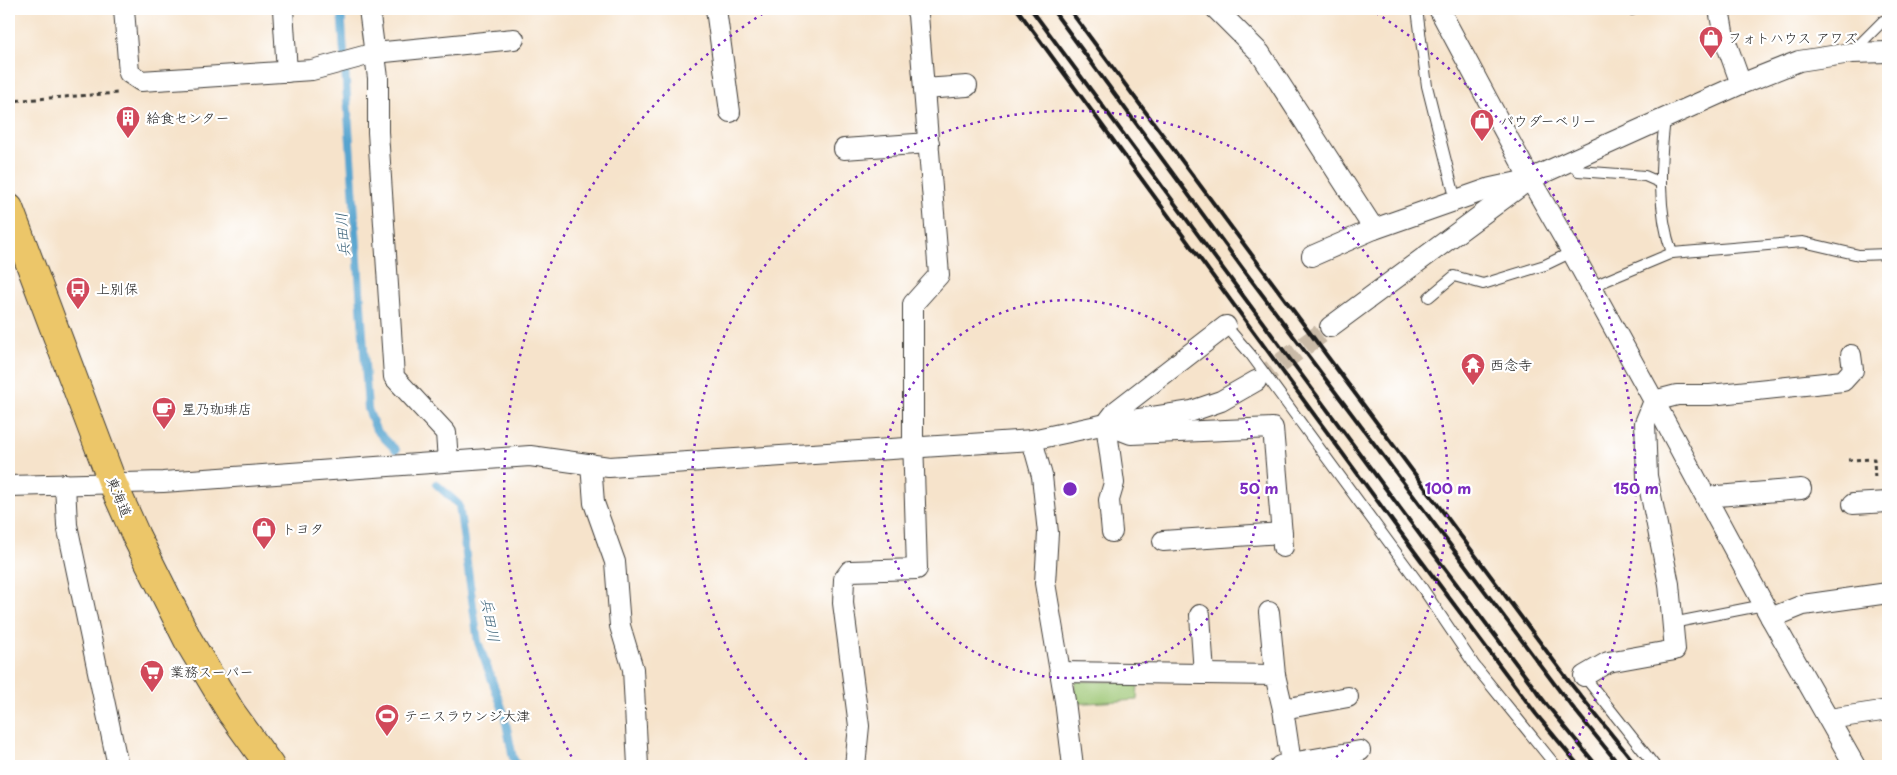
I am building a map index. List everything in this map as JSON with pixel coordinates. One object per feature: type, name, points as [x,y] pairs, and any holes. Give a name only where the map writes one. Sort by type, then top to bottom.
[{"type":"highway","name":"東海道","points":[[9,208],[14,244],[136,536],[188,640],[231,712],[270,766]]},
{"type":"street","points":[[124,9],[129,73],[141,81],[312,70],[367,55],[514,39]]},
{"type":"street","points":[[283,9],[288,72]]},
{"type":"street","points":[[369,9],[367,55],[378,78],[378,132],[394,377],[446,433],[448,461]]},
{"type":"street","points":[[716,9],[730,112]]},
{"type":"street","points":[[855,766],[859,726],[842,603],[844,579],[850,571],[918,569],[913,448],[913,304],[939,275],[918,14],[916,9]]},
{"type":"street","points":[[1216,9],[1260,53],[1374,229]]},
{"type":"street","points":[[1439,9],[1530,179],[1654,401],[1767,612],[1855,766]]},
{"type":"street","points":[[1719,9],[1724,36],[1741,84]]},
{"type":"street","points":[[1330,327],[1530,179],[1741,84],[1799,61],[1851,53],[1888,52]]},
{"type":"street","points":[[924,89],[967,86]]},
{"type":"street","points":[[844,149],[929,143]]},
{"type":"street","points":[[1312,256],[1374,229],[1491,188],[1530,179]]},
{"type":"street","points":[[1112,532],[1109,500],[1114,482],[1106,424],[1116,410],[1226,326]]},
{"type":"street","points":[[1654,401],[1677,395],[1710,395],[1843,381],[1853,370],[1851,355]]},
{"type":"street","points":[[9,486],[163,482],[530,456],[608,467],[1032,440],[1106,424],[1192,411],[1253,390],[1213,415],[1131,434]]},
{"type":"street","points":[[1584,676],[1608,662],[1675,650],[1669,584],[1647,476],[1644,423],[1654,401]]},
{"type":"street","points":[[1106,424],[1131,434],[1273,428],[1283,540],[1163,541]]},
{"type":"street","points":[[1032,440],[1042,476],[1048,533],[1045,583],[1065,701],[1073,766]]},
{"type":"street","points":[[591,464],[594,503],[615,562],[620,626],[633,669],[638,766]]},
{"type":"street","points":[[65,484],[67,525],[118,766]]},
{"type":"street","points":[[1706,497],[1801,489]]},
{"type":"street","points":[[1853,504],[1885,507]]},
{"type":"street","points":[[1767,612],[1888,592]]},
{"type":"street","points":[[1269,612],[1275,674],[1283,709],[1285,765],[1360,751]]},
{"type":"street","points":[[1200,615],[1204,674]]},
{"type":"street","points":[[1060,672],[1275,674]]},
{"type":"street","points":[[1283,709],[1348,697]]},
{"type":"street","points":[[1828,719],[1888,710]]},
{"type":"lane","points":[[1417,9],[1427,86],[1456,201]]},
{"type":"lane","points":[[1851,53],[1883,21],[1888,20]]},
{"type":"lane","points":[[1665,118],[1660,183],[1667,238],[1672,253]]},
{"type":"lane","points":[[1571,160],[1578,171],[1645,176],[1660,183]]},
{"type":"lane","points":[[1591,286],[1672,253],[1803,242],[1859,255],[1888,254]]},
{"type":"lane","points":[[1429,296],[1454,276],[1483,284],[1544,265],[1572,252]]},
{"type":"lane","points":[[1226,326],[1251,355],[1418,581],[1475,666],[1556,766]]},
{"type":"lane","points":[[1672,622],[1767,612]]},
{"type":"lane","points":[[1584,676],[1655,766]]},
{"type":"path","points":[[9,101],[119,92],[135,77]]},
{"type":"path","points":[[1848,460],[1874,459],[1885,507]]},
{"type":"green space","points":[[1076,681],[1138,682],[1137,700],[1071,704]]},
{"type":"waterway","name":"兵田川","points":[[341,9],[368,409],[376,430],[396,450]]},
{"type":"waterway","name":"兵田川","points":[[436,484],[459,505],[478,642],[504,713],[513,758],[518,766]]},
{"type":"tunnel","points":[[1256,381],[1330,327]]},
{"type":"railway","points":[[1017,9],[1420,559],[1536,714],[1579,766]]},
{"type":"railway","points":[[1031,9],[1434,554],[1547,705],[1597,766]]},
{"type":"railway","points":[[1052,9],[1243,269],[1562,694],[1620,766]]},
{"type":"railway","points":[[1069,9],[1571,684],[1637,766]]},
{"type":"place","name":"フォトハウス アワズ","points":[[1711,59]]},
{"type":"place","name":"給食センター","points":[[128,139]]},
{"type":"place","name":"パウダーベリー","points":[[1482,142]]},
{"type":"place","name":"上別保","points":[[78,310]]},
{"type":"place","name":"西念寺","points":[[1473,386]]},
{"type":"place","name":"星乃珈琲店","points":[[164,430]]},
{"type":"place","name":"トヨタ","points":[[264,550]]},
{"type":"place","name":"業務スーパー","points":[[152,693]]},
{"type":"place","name":"テニスラウンジ大津","points":[[387,737]]}]
